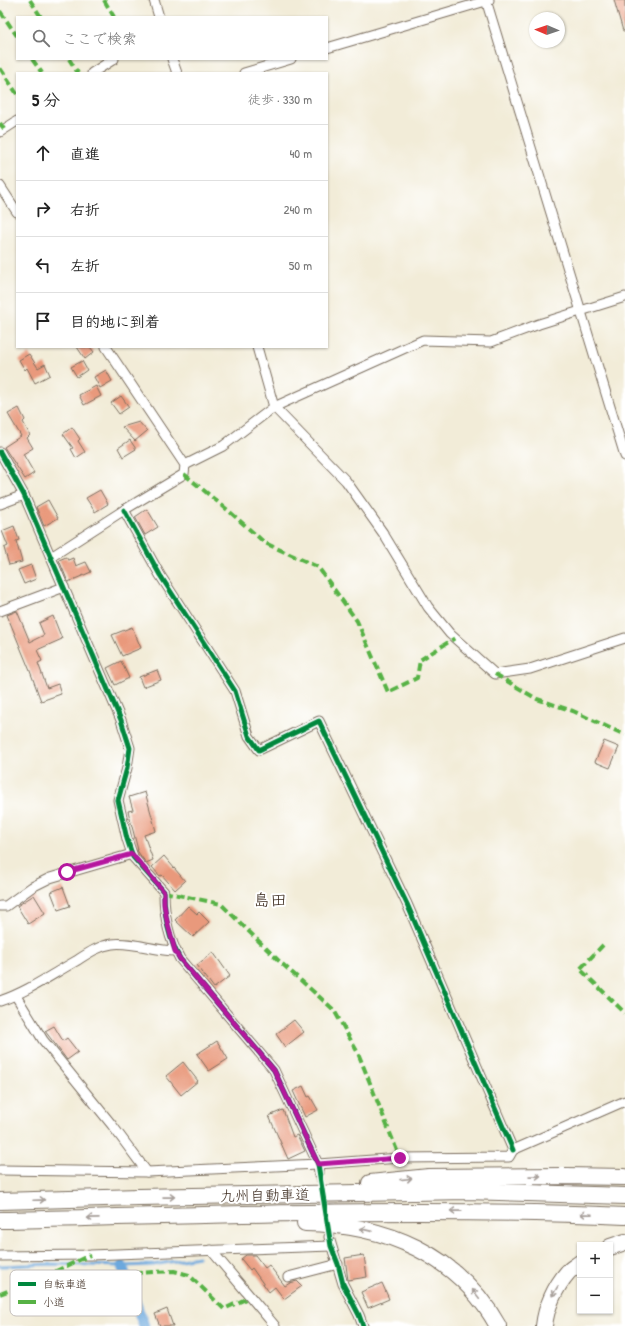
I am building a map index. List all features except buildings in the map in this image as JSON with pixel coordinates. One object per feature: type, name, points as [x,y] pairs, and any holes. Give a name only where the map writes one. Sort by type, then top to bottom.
[{"type":"highway","points":[[241,1195],[429,1177],[625,1177]]},
{"type":"highway","name":"九州自動車道","points":[[0,1201],[467,1191],[625,1196]]},
{"type":"highway","name":"九州自動車道","points":[[0,1220],[418,1211],[535,1212],[625,1216]]},
{"type":"highway","points":[[132,1217],[317,1223],[364,1229],[395,1238],[425,1251],[449,1268],[472,1288],[492,1314],[498,1326]]},
{"type":"highway","points":[[613,1246],[625,1242]]},
{"type":"highway","points":[[544,1326],[544,1317],[553,1293],[568,1272],[577,1265]]},
{"type":"street","points":[[154,0],[159,16]]},
{"type":"street","points":[[328,48],[487,0],[625,456]]},
{"type":"street","points":[[94,72],[112,60]]},
{"type":"street","points":[[172,60],[177,72]]},
{"type":"street","points":[[247,72],[288,60]]},
{"type":"street","points":[[0,132],[16,122]]},
{"type":"street","points":[[0,186],[16,210]]},
{"type":"street","points":[[185,465],[223,446],[274,407],[423,340],[491,342],[539,324],[625,297]]},
{"type":"street","points":[[51,557],[124,510],[184,474],[185,465],[107,348]]},
{"type":"street","points":[[257,348],[274,407],[346,480],[383,533],[428,607],[450,634],[495,674],[530,669],[625,638]]},
{"type":"street","points":[[0,452],[24,495],[121,720],[130,748],[127,768],[118,800],[132,854],[164,892],[164,904],[167,921],[175,951],[180,959],[274,1070],[318,1164],[319,1173]]},
{"type":"street","points":[[0,504],[24,495]]},
{"type":"street","points":[[124,510],[160,575],[235,691],[249,736],[259,750],[318,721],[407,904],[514,1150]]},
{"type":"street","points":[[0,611],[64,587]]},
{"type":"street","points":[[0,906],[6,906],[32,887],[50,878],[132,854]]},
{"type":"street","points":[[0,1001],[16,996],[96,948],[112,944],[137,945],[166,951],[175,951]]},
{"type":"street","points":[[16,996],[43,1040],[107,1119],[147,1172]]},
{"type":"street","points":[[0,1170],[147,1172],[318,1164],[400,1158],[509,1157],[514,1150],[625,1101]]},
{"type":"street","points":[[0,1256],[90,1255],[212,1250],[330,1241],[343,1284],[363,1326]]},
{"type":"street","points":[[212,1250],[274,1326]]},
{"type":"street","points":[[288,1277],[338,1264]]},
{"type":"waterway","points":[[0,1266],[52,1264],[122,1266],[153,1265],[198,1257]]},
{"type":"waterway","points":[[122,1266],[123,1270]]},
{"type":"waterway","points":[[140,1316],[144,1326]]},
{"type":"tunnel","points":[[319,1173],[326,1216]]},
{"type":"marked path","points":[[30,0],[40,16]]},
{"type":"marked path","points":[[104,0],[113,16]]},
{"type":"marked path","points":[[0,11],[16,35]]},
{"type":"marked path","points":[[33,60],[41,72]]},
{"type":"marked path","points":[[70,60],[77,72]]},
{"type":"marked path","points":[[0,68],[16,92]]},
{"type":"marked path","points":[[0,123],[4,129]]},
{"type":"marked path","points":[[184,474],[265,543],[318,567],[357,621],[388,692],[417,678],[420,660],[455,638]]},
{"type":"marked path","points":[[495,674],[537,699],[573,711],[625,735]]},
{"type":"marked path","points":[[164,892],[221,904],[278,960],[334,1010],[358,1053],[400,1158]]},
{"type":"marked path","points":[[603,945],[580,969],[625,1013]]},
{"type":"marked path","points":[[58,1270],[90,1255]]},
{"type":"marked path","points":[[142,1273],[174,1271],[189,1275],[224,1309],[248,1298]]},
{"type":"marked path","points":[[0,1294],[10,1290]]},
{"type":"cycle path","points":[[0,452],[24,495],[121,720],[130,748],[127,768],[118,800],[127,839],[133,857],[164,892],[168,927],[180,959],[274,1070],[318,1164],[331,1246],[338,1264],[343,1284],[363,1326]]},
{"type":"cycle path","points":[[124,510],[160,575],[235,691],[249,736],[259,750],[319,721],[407,904],[513,1150]]},
{"type":"district","name":"島田","points":[[270,899]]},
{"type":"route","points":[[67,872],[132,854],[164,892],[164,904],[167,921],[175,951],[180,959],[274,1070],[318,1164],[400,1158]]}]
